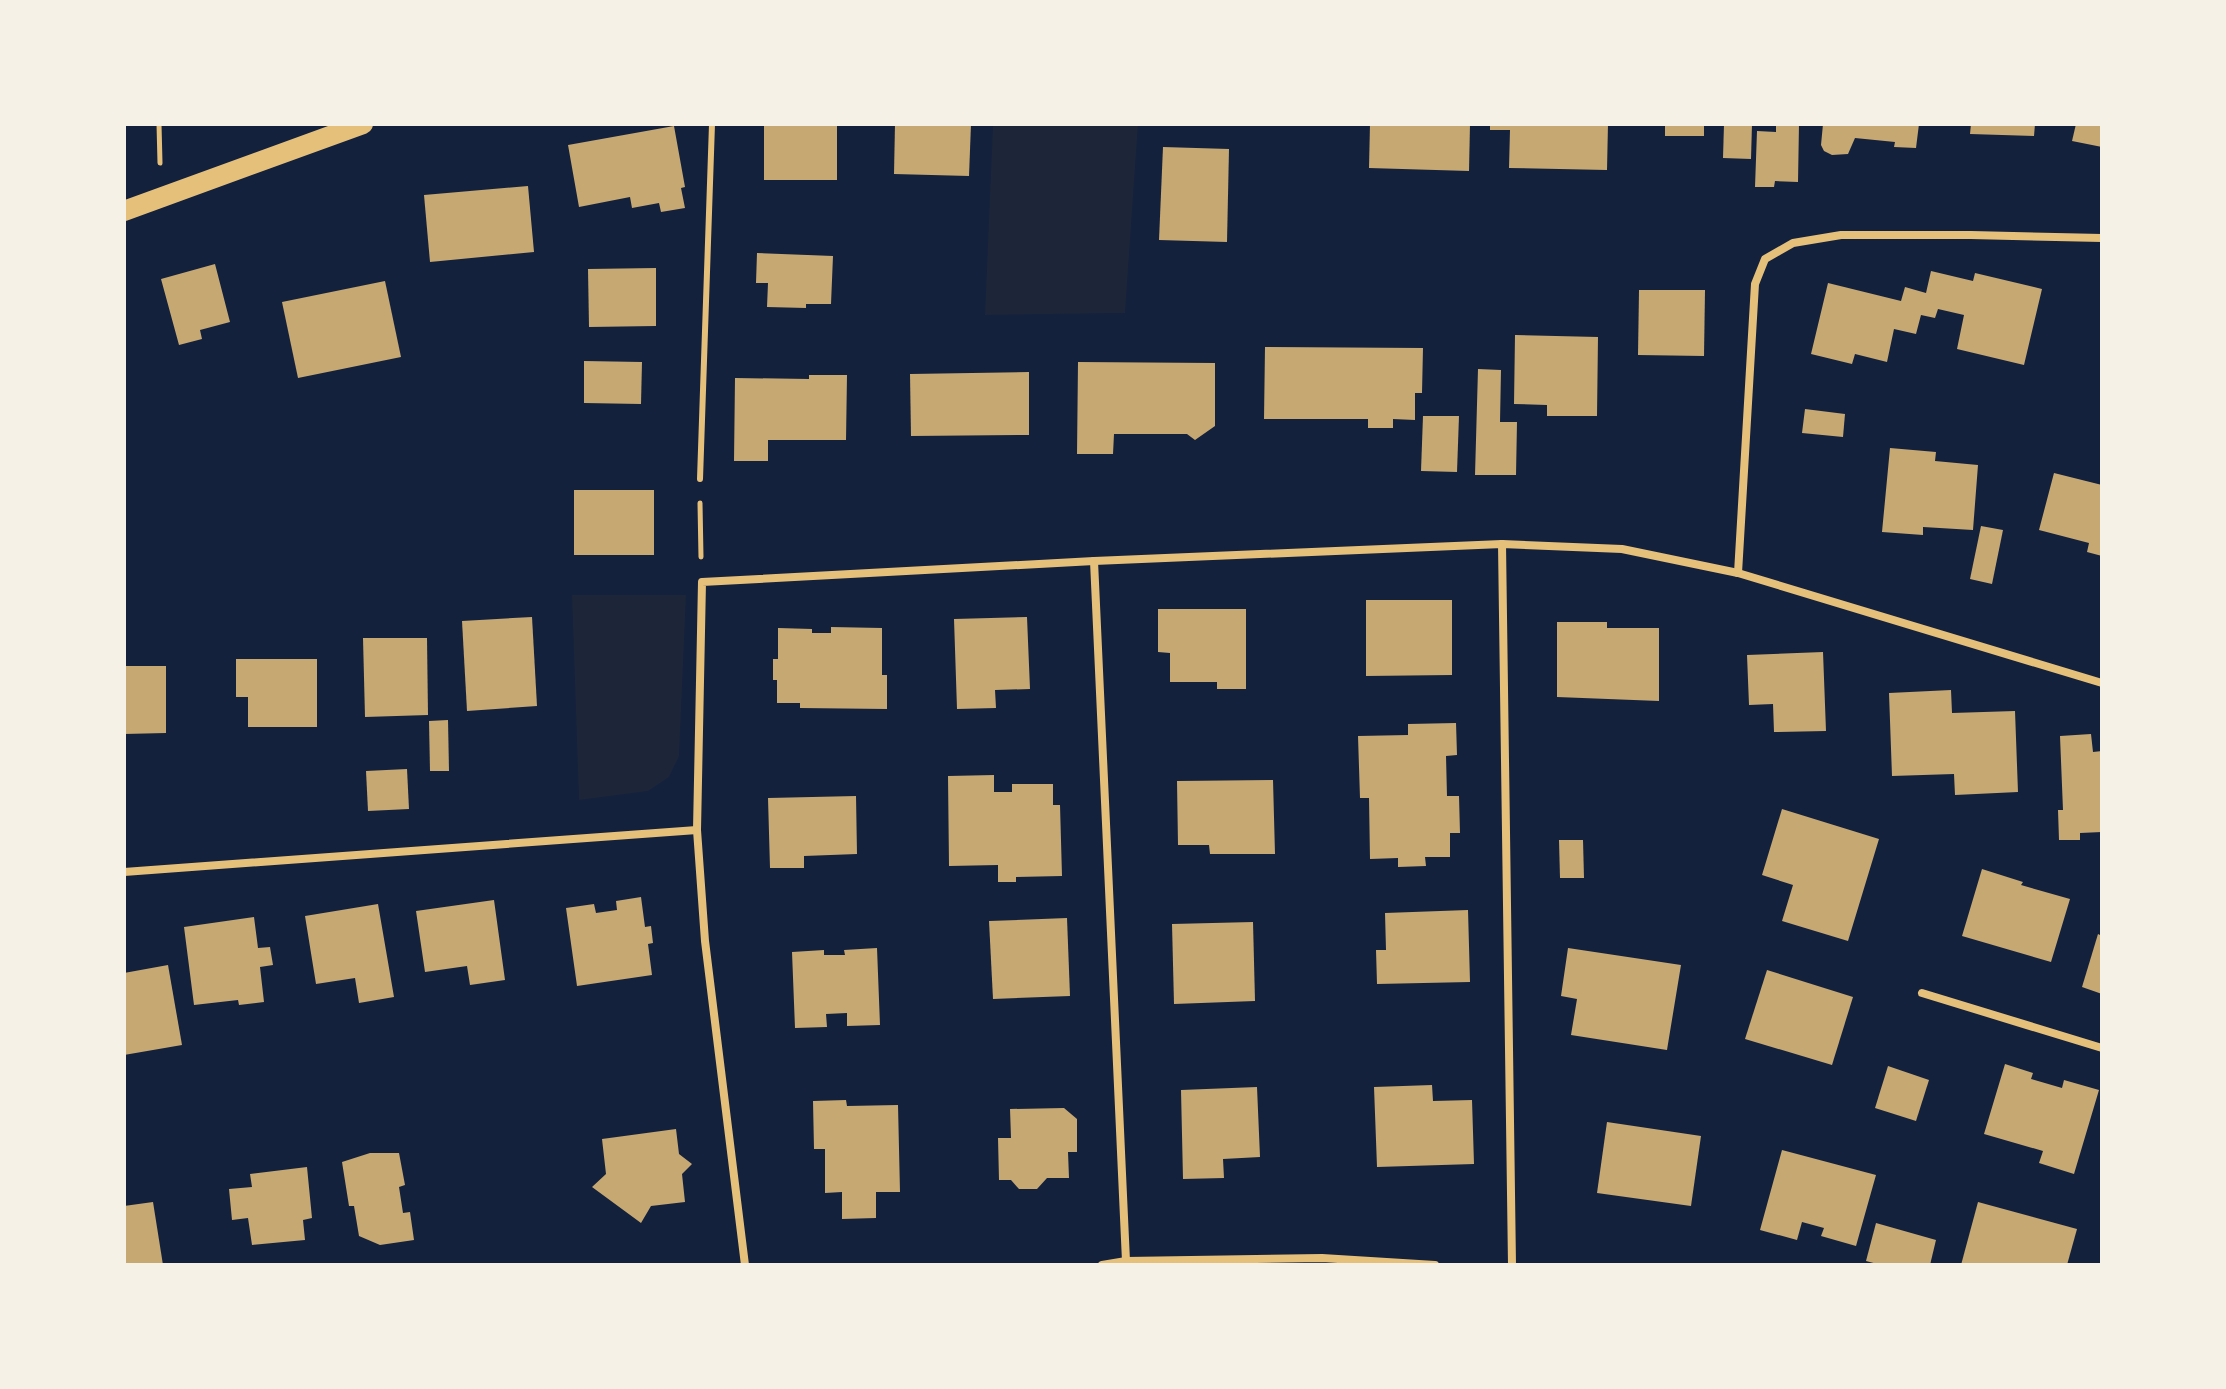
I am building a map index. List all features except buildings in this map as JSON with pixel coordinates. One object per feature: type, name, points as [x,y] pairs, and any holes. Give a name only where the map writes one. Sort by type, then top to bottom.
[{"type":"main road","points":[[124,211],[363,124]]},
{"type":"street","points":[[1738,573],[1755,284],[1765,259],[1793,243],[1841,235],[2102,238]]},
{"type":"street","points":[[1502,544],[1512,1265]]},
{"type":"street","points":[[745,1265],[705,941],[697,830],[702,582],[1502,544],[1622,549],[1738,573],[2102,683]]},
{"type":"street","points":[[1094,561],[1126,1261]]},
{"type":"street","points":[[124,872],[697,830]]},
{"type":"street","points":[[1922,993],[2102,1048]]},
{"type":"street","points":[[1102,1265],[1126,1261],[1322,1258],[1435,1265]]},
{"type":"lane","points":[[700,479],[712,124]]},
{"type":"path","points":[[700,479],[702,582]]},
{"type":"shaded area","points":[[993,124],[1138,124],[1125,313],[985,315]]},
{"type":"shaded area","points":[[572,595],[686,595],[679,756],[669,777],[648,791],[579,800]]}]
